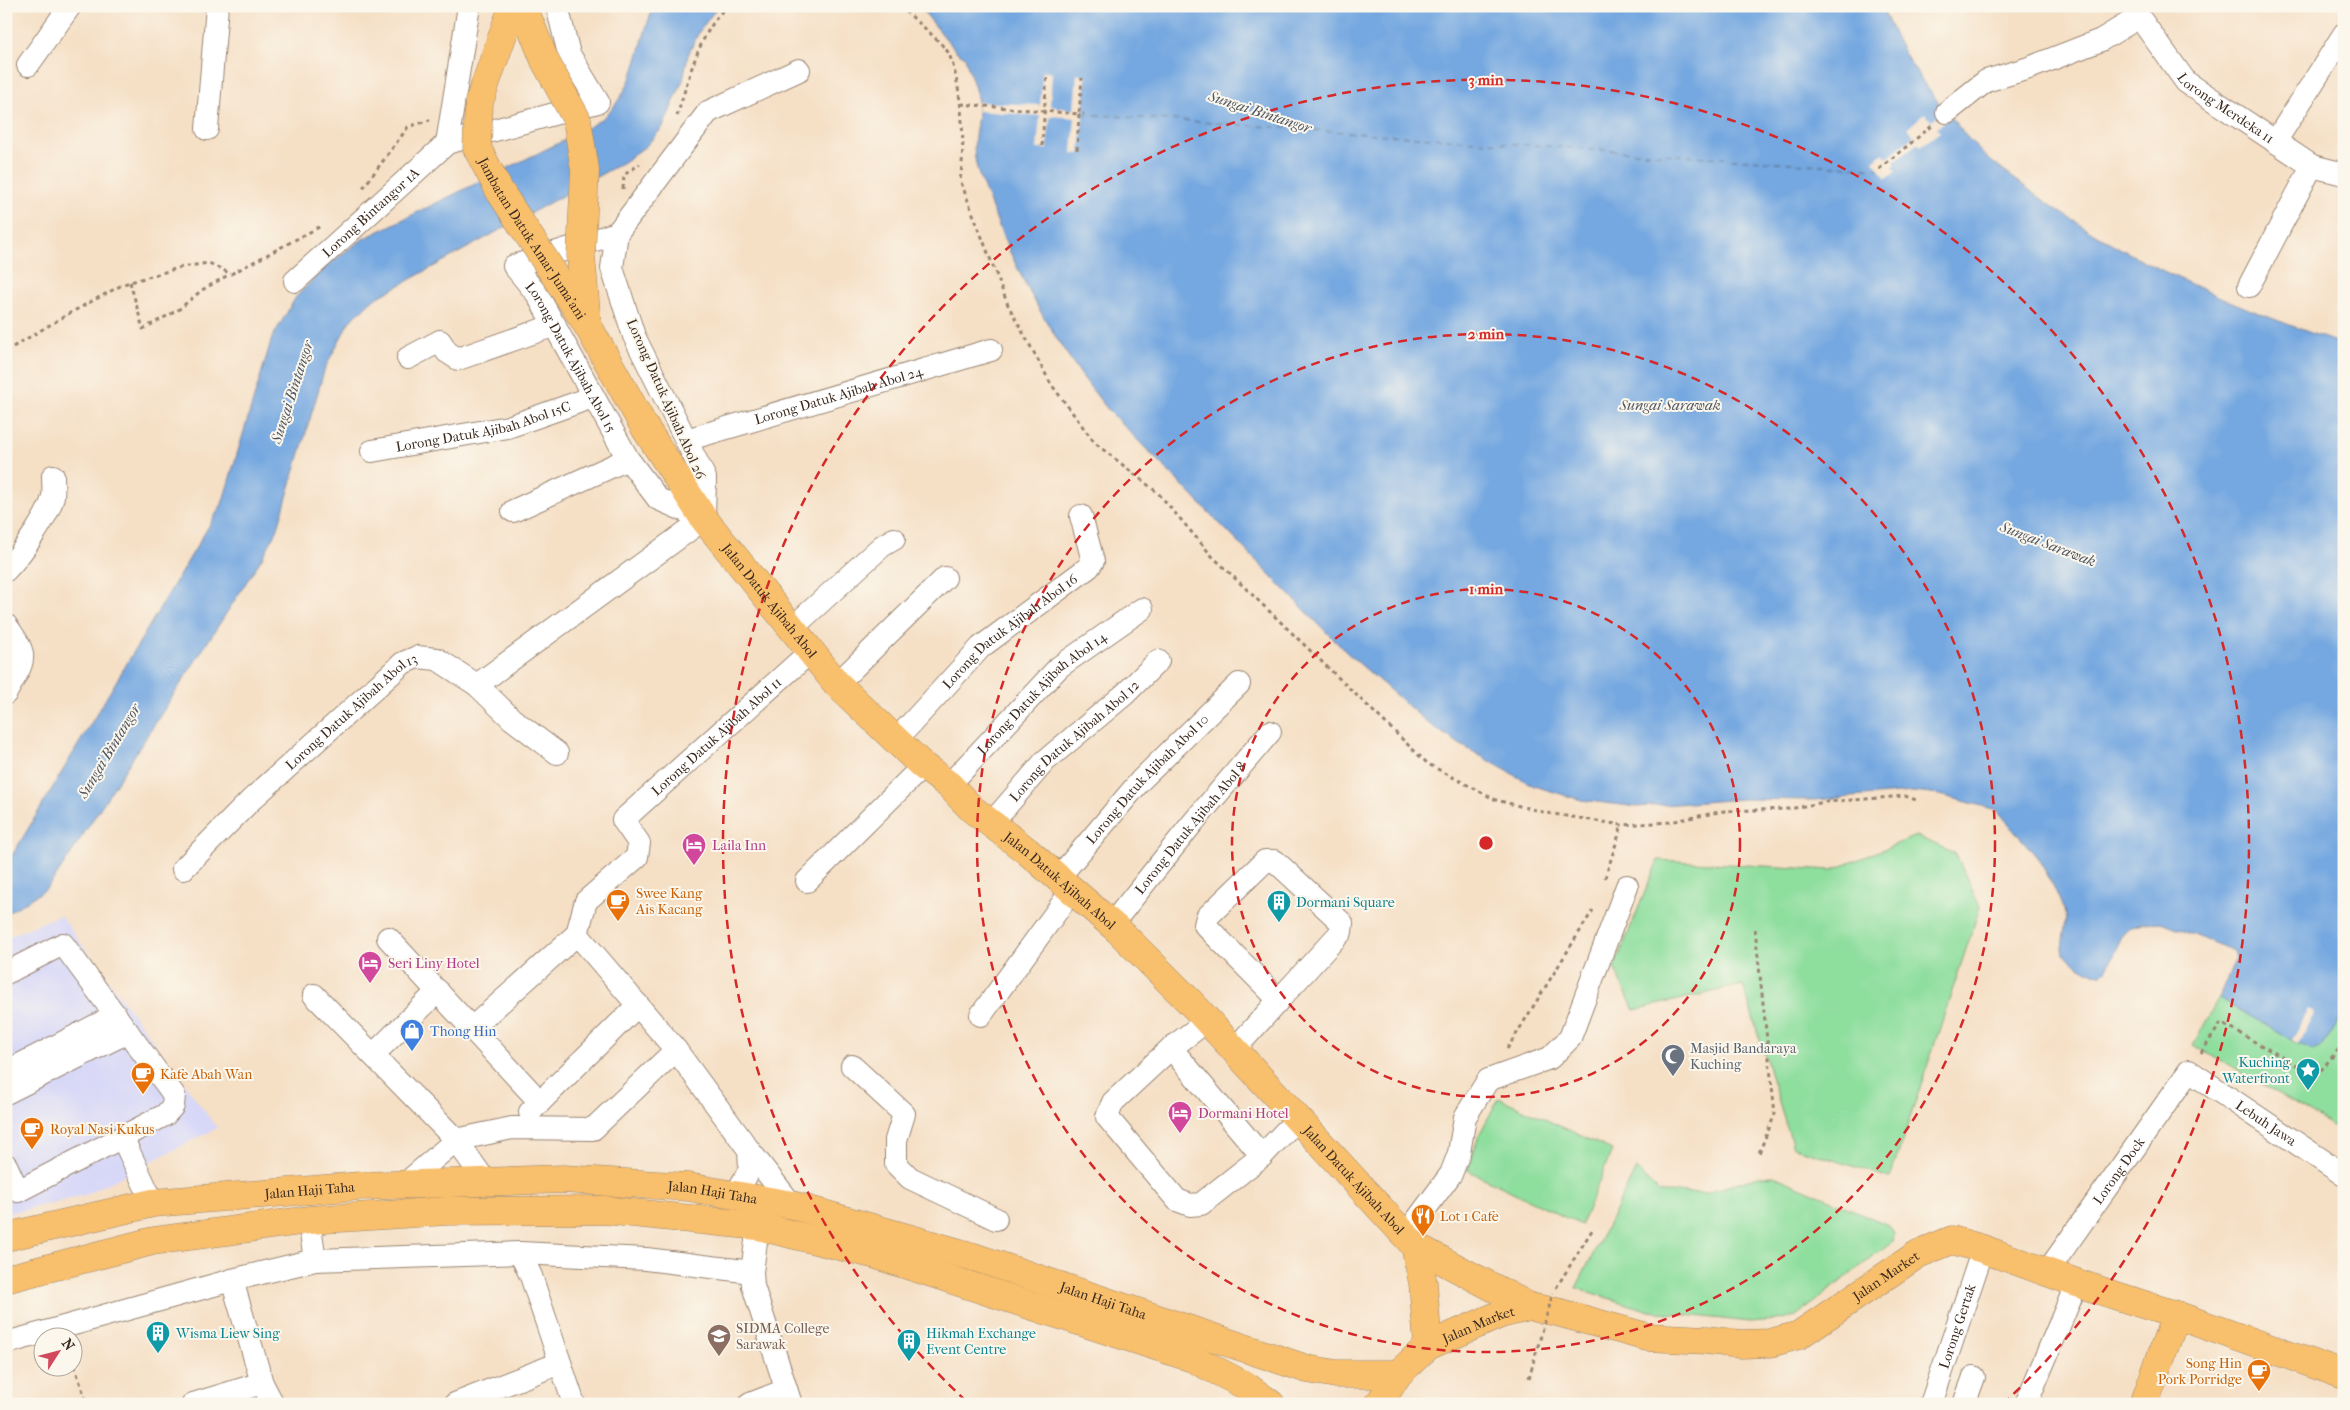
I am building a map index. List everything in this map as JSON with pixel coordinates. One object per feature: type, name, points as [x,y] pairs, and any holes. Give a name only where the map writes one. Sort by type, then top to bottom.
[{"type":"main road","name":"Jambatan Datuk Amar Juma'ani","points":[[513,6],[479,102],[477,148],[498,190],[588,326],[645,428],[704,519]]},
{"type":"main road","name":"Jambatan Datuk Amar Juma'ani","points":[[523,6],[545,61],[577,120],[585,170],[582,256],[588,326]]},
{"type":"main road","name":"Jalan Datuk Ajibah Abol","points":[[704,519],[837,684],[923,766],[949,785],[972,809],[1066,883],[1112,924],[1207,1021],[1410,1241],[1530,1307]]},
{"type":"main road","name":"Jalan Haji Taha","points":[[6,1236],[153,1203],[360,1186],[564,1179],[688,1187],[792,1205],[974,1258],[1307,1369],[1336,1374],[1398,1374]]},
{"type":"main road","name":"Jalan Haji Taha","points":[[6,1279],[152,1241],[309,1220],[446,1210],[604,1210],[758,1226],[876,1255],[1192,1358],[1246,1386],[1271,1404]]},
{"type":"main road","name":"Jalan Market","points":[[1428,1346],[1501,1314],[1530,1307],[1557,1312],[1647,1337],[1707,1340],[1740,1344],[1770,1343],[1799,1335],[1918,1254],[1952,1240],[2176,1315],[2344,1376]]},
{"type":"main road","name":"Jalan Datuk Ajibah Abol","points":[[1410,1241],[1423,1283],[1428,1346]]},
{"type":"main road","points":[[2144,1404],[2176,1315]]},
{"type":"main road","points":[[1379,1404],[1398,1374],[1428,1346]]},
{"type":"street","points":[[28,65],[70,6]]},
{"type":"street","points":[[207,129],[217,6]]},
{"type":"street","points":[[469,6],[448,144],[598,102],[569,54],[557,6]]},
{"type":"street","points":[[1947,112],[1986,81],[2029,68],[2101,40],[2138,12]]},
{"type":"street","name":"Lorong Merdeka 11","points":[[2138,12],[2186,82],[2312,166],[2344,174]]},
{"type":"street","points":[[2276,142],[2344,34]]},
{"type":"street","name":"Lorong Datuk Ajibah Abol 26","points":[[704,519],[705,478],[634,336],[612,268],[617,233],[708,112],[799,70]]},
{"type":"street","name":"Lorong Bintangor 1A","points":[[295,281],[448,144]]},
{"type":"street","points":[[2249,286],[2312,166]]},
{"type":"street","name":"Lorong Datuk Ajibah Abol 15","points":[[617,233],[514,266],[537,294],[628,459],[658,499],[704,519]]},
{"type":"street","points":[[408,358],[440,341],[447,352],[458,359],[555,325]]},
{"type":"street","name":"Lorong Datuk Ajibah Abol 24","points":[[686,440],[991,350]]},
{"type":"street","name":"Lorong Datuk Ajibah Abol 15C","points":[[372,451],[508,427],[593,398]]},
{"type":"street","points":[[514,511],[628,459]]},
{"type":"street","points":[[6,570],[17,559],[36,530],[53,497],[53,476]]},
{"type":"street","name":"Lorong Datuk Ajibah Abol 16","points":[[896,740],[980,647],[1089,566],[1093,560],[1081,516]]},
{"type":"street","points":[[477,685],[704,519]]},
{"type":"street","points":[[791,629],[882,546],[894,539]]},
{"type":"street","points":[[837,684],[945,578]]},
{"type":"street","name":"Lorong Datuk Ajibah Abol 14","points":[[949,785],[1059,668],[1142,609]]},
{"type":"street","points":[[6,625],[21,649],[24,662],[6,693]]},
{"type":"street","name":"Lorong Datuk Ajibah Abol 11","points":[[578,934],[586,901],[637,857],[639,844],[623,820],[810,652]]},
{"type":"street","name":"Lorong Datuk Ajibah Abol 13","points":[[183,869],[251,800],[403,663],[417,657],[437,659],[477,685],[512,719],[557,753]]},
{"type":"street","name":"Lorong Datuk Ajibah Abol 12","points":[[991,824],[1045,761],[1125,694],[1158,661]]},
{"type":"street","name":"Lorong Datuk Ajibah Abol 10","points":[[981,1015],[1066,883],[1141,780],[1239,684]]},
{"type":"street","name":"Lorong Datuk Ajibah Abol 8","points":[[1112,924],[1191,825],[1270,732]]},
{"type":"street","points":[[807,882],[923,766]]},
{"type":"street","points":[[1234,1050],[1341,932],[1342,923],[1275,861],[1265,861],[1207,917],[1205,925],[1278,1000]]},
{"type":"street","points":[[1410,1241],[1451,1174],[1459,1153],[1465,1117],[1488,1080],[1550,1058],[1570,1038],[1627,886]]},
{"type":"street","points":[[472,1028],[578,934],[676,1050],[792,1205]]},
{"type":"street","points":[[388,938],[540,1102]]},
{"type":"street","points":[[6,973],[63,944],[174,1095],[173,1106],[166,1115],[18,1191],[6,1165]]},
{"type":"street","points":[[373,1055],[438,991]]},
{"type":"street","points":[[314,995],[456,1140],[486,1182]]},
{"type":"street","points":[[512,1128],[638,1005]]},
{"type":"street","points":[[1207,1021],[1171,1048],[1113,1102],[1108,1117],[1177,1200],[1190,1205],[1201,1204],[1262,1156],[1297,1118]]},
{"type":"street","points":[[6,1072],[122,1024]]},
{"type":"street","points":[[6,1093],[122,1024]]},
{"type":"street","points":[[1171,1048],[1262,1156]]},
{"type":"street","points":[[405,1184],[456,1140],[512,1128],[593,1129],[676,1050]]},
{"type":"street","points":[[852,1066],[904,1114],[896,1140],[896,1164],[910,1178],[996,1219]]},
{"type":"street","name":"Lebuh Jawa","points":[[2190,1071],[2344,1175]]},
{"type":"street","name":"Lorong Dock","points":[[2047,1272],[2190,1071]]},
{"type":"street","points":[[122,1137],[153,1203]]},
{"type":"street","points":[[736,1196],[750,1169],[749,1150]]},
{"type":"street","points":[[309,1220],[315,1260]]},
{"type":"street","points":[[750,1404],[788,1397],[753,1286],[752,1272],[758,1226]]},
{"type":"street","name":"Lorong Gertak","points":[[1931,1404],[1983,1249]]},
{"type":"street","points":[[6,1343],[232,1280],[315,1260],[520,1253],[646,1259],[752,1272]]},
{"type":"street","points":[[520,1253],[531,1276],[574,1404]]},
{"type":"street","points":[[232,1280],[262,1383],[273,1404]]},
{"type":"street","points":[[2026,1404],[2077,1283]]},
{"type":"street","points":[[455,1404],[560,1363]]},
{"type":"street","points":[[1964,1404],[1974,1377]]},
{"type":"street","points":[[193,1404],[262,1383]]},
{"type":"path","points":[[674,125],[698,52],[717,16],[727,6]]},
{"type":"path","points":[[900,7],[949,52],[961,104],[963,161],[960,180],[1008,304],[1050,384],[1095,443],[1158,493],[1212,556],[1428,764],[1496,800],[1547,813],[1622,825],[1670,822],[1724,811],[1788,809],[1858,799],[1905,796],[1919,800]]},
{"type":"path","points":[[1042,146],[1048,74]]},
{"type":"path","points":[[1077,150],[1082,78]]},
{"type":"path","points":[[961,104],[1084,114]]},
{"type":"path","points":[[1879,170],[1947,112]]},
{"type":"path","points":[[361,190],[408,127],[452,113]]},
{"type":"path","points":[[622,194],[624,174],[644,161]]},
{"type":"path","points":[[130,282],[143,329],[178,310],[202,290],[326,223]]},
{"type":"path","points":[[6,351],[70,313],[130,282],[182,267],[209,263],[231,274]]},
{"type":"path","points":[[1602,887],[1622,825]]},
{"type":"path","points":[[1488,1080],[1596,904]]},
{"type":"path","points":[[1754,929],[1775,1114],[1759,1153]]},
{"type":"path","points":[[2190,1071],[2221,1022],[2316,1076],[2344,1043]]},
{"type":"path","points":[[1529,1378],[1553,1293],[1594,1227]]},
{"type":"path","points":[[79,1378],[87,1404]]},
{"type":"shaded area","points":[[60,915],[217,1128],[85,1195],[6,1214],[6,938]]},
{"type":"green space","points":[[1916,836],[1955,853],[1980,907],[1890,1178],[1793,1147],[1743,985],[1634,1010],[1614,968],[1658,860],[1832,870]]},
{"type":"green space","name":"Kuching Waterfront","points":[[2219,998],[2292,1040],[2323,1046],[2344,1014],[2344,1133],[2193,1045]]},
{"type":"green space","points":[[1499,1098],[1612,1150],[1581,1225],[1467,1170],[1480,1133]]},
{"type":"green space","points":[[1636,1169],[1659,1192],[1706,1193],[1758,1177],[1774,1176],[1888,1225],[1893,1233],[1892,1242],[1796,1316],[1776,1320],[1750,1322],[1650,1311],[1576,1288]]},
{"type":"water","name":"Sungai Bintangor","points":[[654,6],[718,6],[699,32],[688,55],[683,80],[663,127],[646,146],[622,163],[371,301],[349,322],[325,368],[277,531],[262,558],[57,875],[46,889],[6,914],[6,860],[13,854],[222,504],[272,338],[296,297],[326,266],[363,239],[573,136],[603,118],[617,102],[631,77]]},
{"type":"water","name":"Sungai Sarawak","points":[[919,6],[1882,6],[1902,50],[1919,77],[1939,103],[1979,150],[2020,183],[2096,234],[2135,257],[2175,277],[2258,313],[2344,345],[2344,1014],[2323,1046],[2313,1050],[2298,1044],[2219,998],[2236,958],[2234,951],[2161,922],[2142,923],[2131,926],[2124,932],[2106,970],[2101,975],[2094,974],[2081,967],[2063,954],[2062,948],[2066,920],[2064,910],[2051,881],[2037,857],[1997,810],[1940,795],[1913,792],[1814,800],[1742,799],[1637,807],[1581,800],[1534,786],[1461,745],[1429,724],[1345,651],[1109,411],[1090,387],[1057,339],[1028,289],[1003,236],[980,177],[974,151],[978,100],[965,57],[956,51]]},
{"type":"pier","points":[[1043,71],[1052,73],[1050,106],[1074,110],[1077,74],[1086,76],[1080,154],[1072,153],[1075,118],[1050,116],[1047,149],[1037,149],[1040,116],[978,111],[978,102],[1040,105]]},
{"type":"pier","points":[[1945,110],[1950,117],[1937,128],[1940,132],[1921,146],[1918,143],[1894,161],[1896,164],[1893,167],[1896,171],[1886,178],[1873,161],[1883,153],[1887,158],[1914,136],[1908,128],[1925,113],[1931,121]]},
{"type":"pier","points":[[2308,1009],[2315,1012],[2298,1044],[2292,1040]]},
{"type":"ferry route","points":[[1084,114],[1879,169]]},
{"type":"place","name":"Laila Inn","points":[[694,866]]},
{"type":"place","name":"Swee Kang Ais Kacang","points":[[618,922]]},
{"type":"place","name":"Dormani Square","points":[[1279,923]]},
{"type":"place","name":"Seri Liny Hotel","points":[[370,984]]},
{"type":"place","name":"Thong Hin","points":[[412,1052]]},
{"type":"place","name":"Masjid Bandaraya Kuching","points":[[1673,1077]]},
{"type":"place","name":"Kuching Waterfront","points":[[2308,1091]]},
{"type":"place","name":"Kafe Abah Wan","points":[[143,1095]]},
{"type":"place","name":"Dormani Hotel","points":[[1180,1134]]},
{"type":"place","name":"Royal Nasi Kukus","points":[[32,1150]]},
{"type":"place","name":"Lot 1 Cafe","points":[[1423,1237]]},
{"type":"place","name":"Wisma Liew Sing","points":[[158,1354]]},
{"type":"place","name":"SIDMA College Sarawak","points":[[719,1357]]},
{"type":"place","name":"Hikmah Exchange Event Centre","points":[[909,1362]]},
{"type":"place","name":"Song Hin Pork Porridge","points":[[2259,1392]]}]
